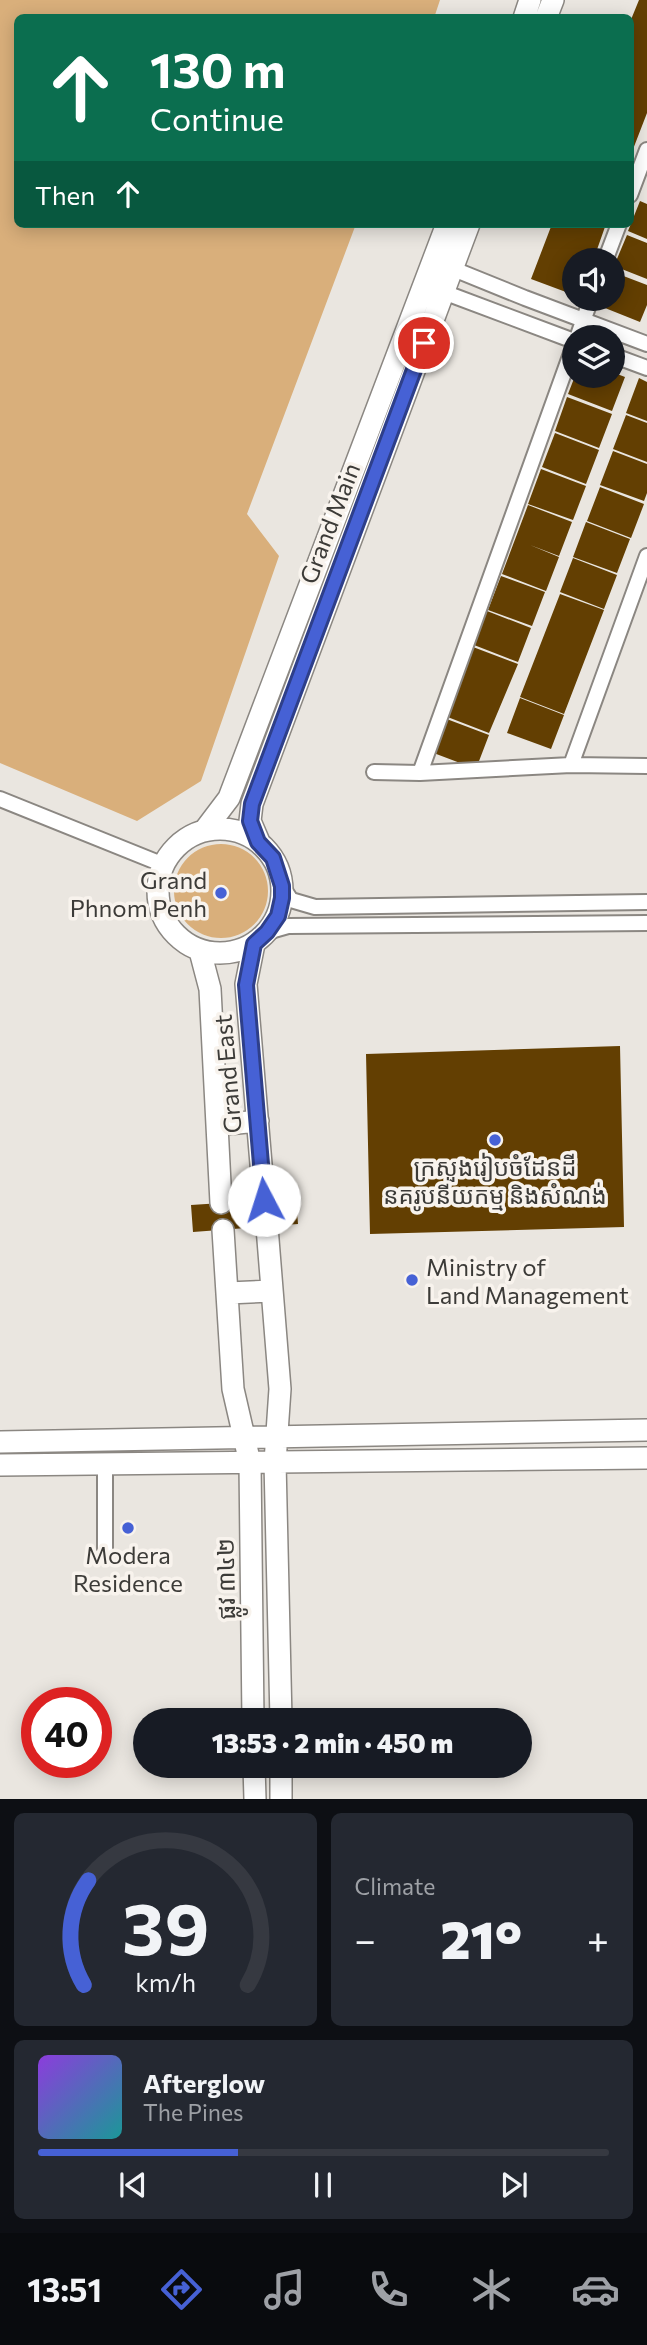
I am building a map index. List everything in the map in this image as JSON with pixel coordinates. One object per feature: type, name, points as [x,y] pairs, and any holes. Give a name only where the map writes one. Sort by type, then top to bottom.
[{"type":"street","points":[[634,184],[647,150]]},
{"type":"street","name":"Grand Main","points":[[443,264],[447,228]]},
{"type":"street","name":"Grand Main","points":[[258,842],[250,821],[252,804],[434,288],[443,264],[466,228]]},
{"type":"street","points":[[610,248],[617,228]]},
{"type":"street","points":[[443,264],[647,344]]},
{"type":"street","points":[[434,288],[562,336]]},
{"type":"street","name":"Grand Main","points":[[204,831],[229,798],[434,288]]},
{"type":"street","points":[[581,325],[586,311]]},
{"type":"street","points":[[625,360],[647,368]]},
{"type":"street","points":[[419,773],[562,377]]},
{"type":"street","points":[[571,765],[647,555]]},
{"type":"street","points":[[374,772],[419,773],[571,765],[647,766]]},
{"type":"street","points":[[0,799],[164,864]]},
{"type":"street","points":[[647,902],[315,907],[291,900],[282,886],[273,858],[258,842],[239,832],[222,829],[204,831],[188,838],[174,850],[164,864],[158,886],[158,900],[163,918],[173,933],[200,951],[220,954],[238,951],[288,926],[647,923]]},
{"type":"street","points":[[261,938],[278,916],[282,886]]},
{"type":"street","name":"Grand East","points":[[261,938],[246,985],[264,1200]]},
{"type":"street","name":"Grand East","points":[[200,951],[210,989],[221,1203]]},
{"type":"street","points":[[218,1125],[258,1121]]},
{"type":"street","points":[[267,1227],[280,1389],[275,1462],[281,1708]]},
{"type":"street","points":[[223,1230],[233,1389],[244,1438]]},
{"type":"street","points":[[228,1293],[272,1291]]},
{"type":"street","points":[[0,1441],[647,1430]]},
{"type":"street","name":"ផ្លូវ ៣៤២","points":[[244,1438],[250,1463],[253,1708]]},
{"type":"street","points":[[0,1465],[647,1458]]},
{"type":"street","points":[[105,1463],[105,1553]]},
{"type":"street","points":[[254,1778],[255,1799]]},
{"type":"street","points":[[281,1778],[281,1799]]},
{"type":"shaded area","points":[[0,0],[440,0],[435,14],[14,14],[14,228],[354,228],[247,514],[279,556],[201,781],[137,821],[0,763]]},
{"type":"shaded area","points":[[221,844],[239,848],[254,858],[264,873],[268,891],[264,909],[254,924],[239,934],[221,938],[203,934],[188,924],[178,909],[174,891],[178,873],[188,858],[203,848]]},
{"type":"building","points":[[639,0],[647,0],[647,113],[634,147],[634,14]]},
{"type":"building","points":[[640,201],[647,204],[647,239],[628,231],[629,228],[634,228],[634,216]]},
{"type":"building","points":[[550,228],[605,228],[598,248],[562,248],[562,291],[531,279]]},
{"type":"building","points":[[627,235],[647,243],[647,279],[625,270],[625,248],[622,248]]},
{"type":"building","points":[[625,277],[647,285],[647,305],[640,322],[612,311],[625,311]]},
{"type":"building","points":[[639,378],[647,382],[647,421],[626,413]]},
{"type":"building","points":[[570,388],[621,388],[612,411],[568,394]]},
{"type":"building","points":[[567,397],[612,414],[599,448],[555,431]]},
{"type":"building","points":[[626,415],[647,423],[647,462],[613,449]]},
{"type":"building","points":[[555,433],[599,450],[586,484],[542,467]]},
{"type":"building","points":[[613,451],[647,464],[647,493],[644,501],[600,485]]},
{"type":"building","points":[[541,469],[586,486],[573,520],[528,504]]},
{"type":"building","points":[[600,487],[644,504],[631,538],[587,521]]},
{"type":"building","points":[[528,505],[572,522],[559,556],[530,545],[559,557],[546,591],[502,574]]},
{"type":"building","points":[[586,522],[630,539],[617,573],[573,557]]},
{"type":"building","points":[[573,558],[617,575],[604,609],[560,592]]},
{"type":"building","points":[[501,576],[545,592],[532,626],[488,610]]},
{"type":"building","points":[[560,594],[604,610],[564,714],[520,697]]},
{"type":"building","points":[[487,611],[531,628],[518,662],[474,645]]},
{"type":"building","points":[[473,647],[518,664],[489,733],[445,716]]},
{"type":"building","points":[[520,698],[564,715],[551,749],[507,733]]},
{"type":"building","points":[[444,718],[489,735],[476,769],[431,752]]},
{"type":"building","name":"ក្រសួងរៀបចំដែនដី នគរូបនីយកម្ម និងសំណង់","points":[[620,1046],[624,1227],[370,1234],[366,1054]]},
{"type":"building","points":[[296,1198],[298,1224],[193,1232],[191,1205]]},
{"type":"place","name":"Grand Phnom Penh","points":[[221,893]]},
{"type":"place","name":"ក្រសួងរៀបចំដែនដី នគរូបនីយកម្ម និងសំណង់","points":[[495,1140]]},
{"type":"place","name":"Ministry of Land Management","points":[[412,1280]]},
{"type":"place","name":"Modera Residence","points":[[128,1528]]},
{"type":"route","points":[[264,1200],[246,985],[254,944],[278,916],[282,886],[273,858],[258,842],[250,821],[252,804],[424,343]]}]
